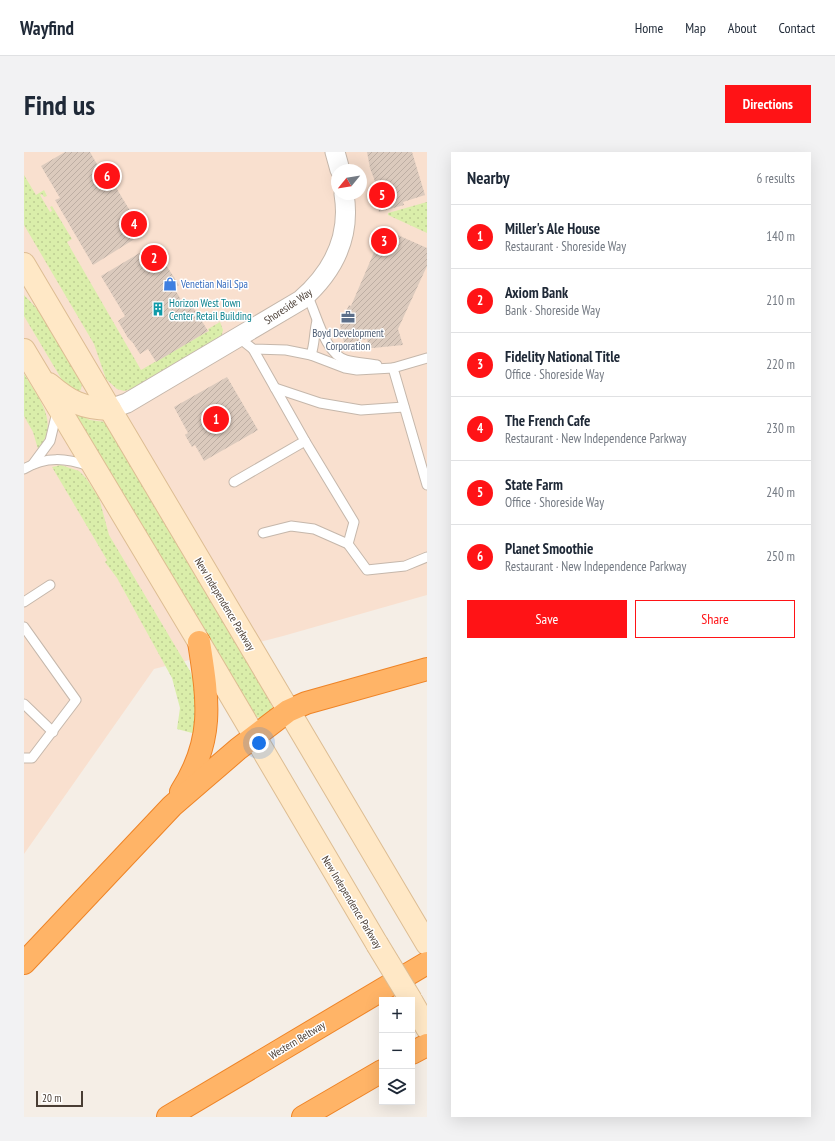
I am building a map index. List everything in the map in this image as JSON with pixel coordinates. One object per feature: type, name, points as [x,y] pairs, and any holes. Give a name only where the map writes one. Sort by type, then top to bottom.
[{"type":"highway","points":[[172,806],[188,781],[199,757],[206,726],[208,698],[199,642]]},
{"type":"highway","points":[[24,963],[172,806],[255,736],[288,711],[306,703],[427,669]]},
{"type":"highway","name":"Western Beltway","points":[[168,1117],[427,963]]},
{"type":"highway","points":[[415,1051],[427,1045]]},
{"type":"highway","points":[[303,1117],[379,1073]]},
{"type":"main road","name":"New Independence Parkway","points":[[24,264],[427,944]]},
{"type":"main road","name":"New Independence Parkway","points":[[24,350],[255,736],[409,997]]},
{"type":"main road","points":[[40,377],[64,397],[77,404],[92,408],[110,409]]},
{"type":"main road","name":"New Independence Parkway","points":[[415,1008],[427,1028]]},
{"type":"street","points":[[335,152],[338,164]]},
{"type":"street","name":"Shoreside Way","points":[[110,409],[127,403],[307,295],[317,286],[332,264],[343,237],[347,210],[345,200]]},
{"type":"lane","points":[[307,295],[315,310],[317,320],[330,347],[337,355],[346,360],[393,368]]},
{"type":"lane","points":[[311,355],[315,344],[317,320]]},
{"type":"lane","points":[[238,337],[253,349],[305,441],[354,522],[348,544]]},
{"type":"lane","points":[[253,349],[286,350],[311,355],[330,363],[357,370],[393,368],[427,358]]},
{"type":"lane","points":[[393,368],[427,485]]},
{"type":"lane","points":[[275,388],[320,403],[362,410],[404,407]]},
{"type":"lane","points":[[33,464],[50,441],[58,406]]},
{"type":"lane","points":[[234,482],[305,441]]},
{"type":"lane","points":[[24,469],[33,464],[62,459],[73,460],[95,468]]},
{"type":"lane","points":[[263,533],[291,526],[314,529],[348,544],[366,570],[405,566],[427,557]]},
{"type":"lane","points":[[24,602],[50,585]]},
{"type":"lane","points":[[24,627],[76,700],[32,758],[24,758]]},
{"type":"lane","points":[[24,704],[53,732]]},
{"type":"shaded area","points":[[24,152],[427,152],[427,595],[283,636],[154,669],[24,854]]},
{"type":"green space","points":[[24,175],[36,195],[44,190],[47,196],[44,197],[42,194],[40,195],[50,212],[52,211],[50,207],[52,206],[72,239],[67,242],[141,370],[209,331],[208,329],[220,322],[223,330],[221,338],[132,389],[124,391],[117,389],[106,379],[94,344],[24,225]]},
{"type":"green space","points":[[427,202],[427,233],[388,215],[388,213]]},
{"type":"green space","points":[[24,295],[41,313],[82,383],[79,392],[65,385],[24,316]]},
{"type":"green space","points":[[24,374],[41,401],[47,420],[45,440],[38,449],[33,432],[24,416]]},
{"type":"green space","points":[[72,411],[90,420],[105,422],[269,699],[273,709],[271,715],[262,719],[255,716]]},
{"type":"green space","points":[[61,465],[79,471],[86,478],[99,498],[109,535],[190,671],[196,687],[196,734],[177,729],[180,708],[172,678],[117,578],[105,562],[107,560],[52,467]]},
{"type":"building","points":[[65,152],[90,152],[102,173],[106,171],[138,224],[136,226],[141,235],[93,265],[55,200],[60,198],[41,166]]},
{"type":"building","points":[[367,152],[412,152],[425,195],[403,202],[404,205],[379,212],[373,187],[376,184],[370,168]]},
{"type":"building","points":[[384,229],[427,248],[427,266],[398,329],[403,345],[369,348],[367,339],[349,343],[344,342],[340,325],[349,305],[351,306]]},
{"type":"building","name":"Horizon West Town Center Retail Building","points":[[153,245],[179,285],[174,288],[183,303],[188,299],[208,331],[156,362],[148,349],[140,354],[128,338],[118,321],[125,316],[101,276]]},
{"type":"building","points":[[227,377],[258,430],[204,461],[195,445],[192,447],[185,435],[188,433],[174,407]]},
{"type":"place","name":"Planet Smoothie","points":[[107,176]]},
{"type":"place","name":"State Farm","points":[[382,195]]},
{"type":"place","name":"The French Cafe","points":[[134,224]]},
{"type":"place","name":"Fidelity National Title","points":[[384,241]]},
{"type":"place","name":"Axiom Bank","points":[[154,258]]},
{"type":"place","name":"Venetian Nail Spa","points":[[170,284]]},
{"type":"place","name":"Horizon West Town Center Retail Building","points":[[158,309]]},
{"type":"place","name":"Boyd Development Corporation","points":[[348,317]]},
{"type":"place","name":"Miller's Ale House","points":[[216,419]]}]
